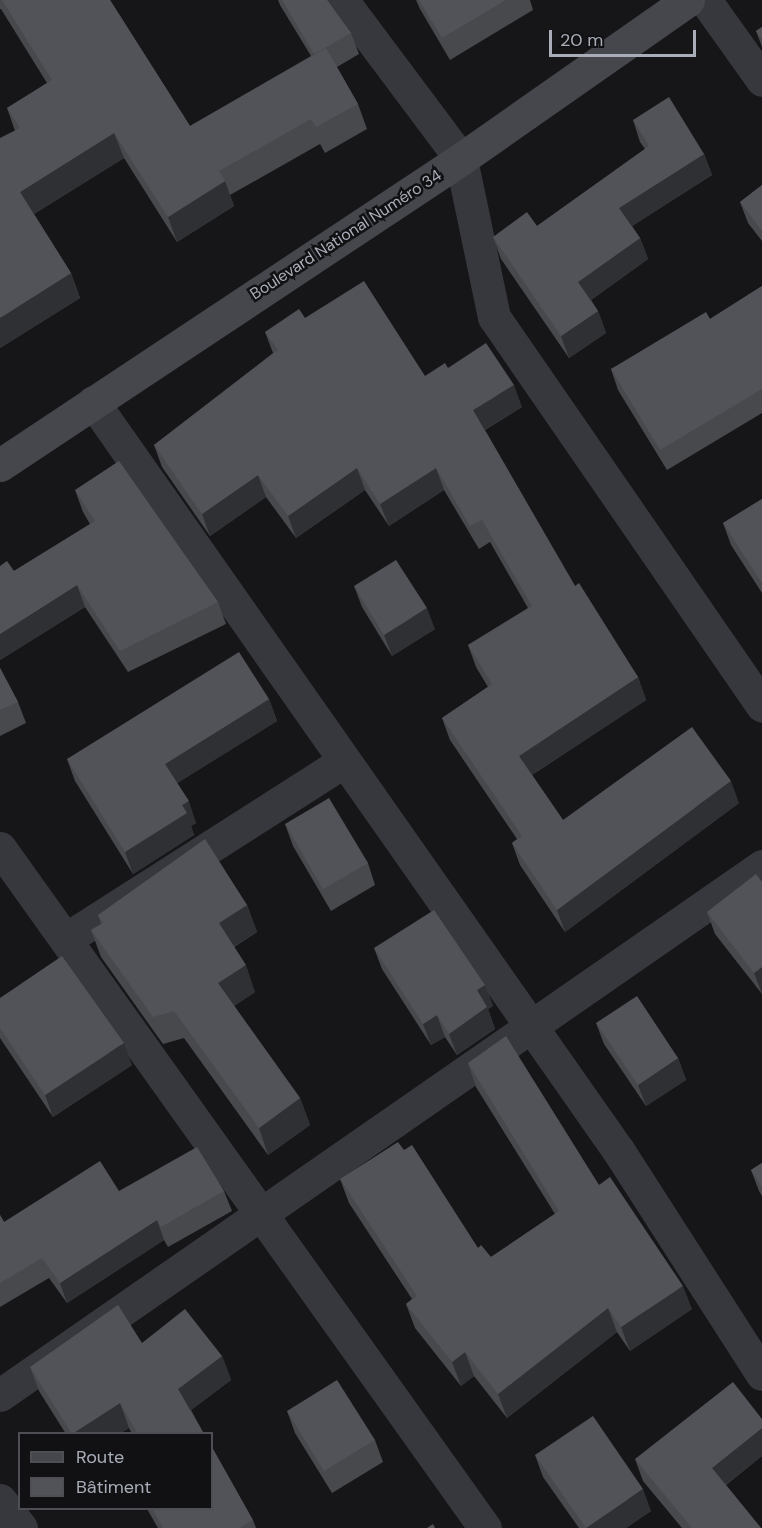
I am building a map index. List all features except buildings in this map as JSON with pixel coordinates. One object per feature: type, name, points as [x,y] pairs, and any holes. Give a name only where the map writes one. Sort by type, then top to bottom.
[{"type":"main road","name":"Boulevard National Numéro 34","points":[[0,465],[461,159],[688,0]]},
{"type":"street","points":[[342,0],[461,159],[494,317],[762,705]]},
{"type":"street","points":[[705,0],[762,80]]},
{"type":"street","points":[[93,402],[343,762],[532,1026],[762,1374]]},
{"type":"street","points":[[66,939],[343,762]]},
{"type":"street","points":[[0,848],[264,1214],[485,1528]]},
{"type":"street","points":[[0,1395],[264,1214],[762,866]]},
{"type":"street","points":[[0,1500],[21,1528]]}]
